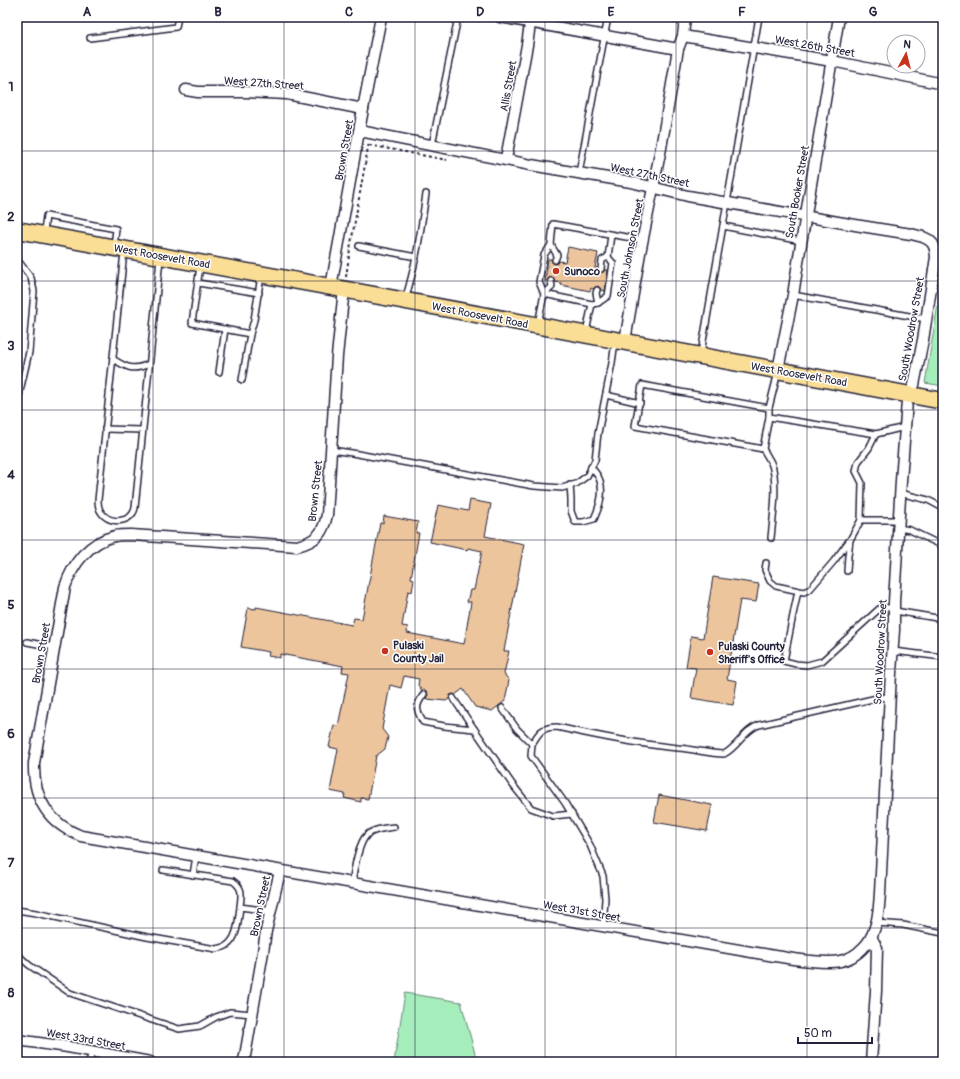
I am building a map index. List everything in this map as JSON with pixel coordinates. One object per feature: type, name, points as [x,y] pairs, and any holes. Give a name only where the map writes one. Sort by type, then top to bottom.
[{"type":"main road","name":"West Roosevelt Road","points":[[17,230],[261,274],[340,284],[405,301],[943,401]]},
{"type":"street","name":"Brown Street","points":[[243,1062],[266,931],[280,871],[81,836],[63,827],[48,813],[42,804],[38,794],[34,773],[34,763],[65,587],[68,576],[73,567],[80,557],[88,550],[115,536],[131,535],[292,546],[306,544],[313,540],[320,534],[324,527],[327,515],[338,356],[340,284],[363,135],[364,109],[382,17]]},
{"type":"street","points":[[500,17],[531,20],[678,50]]},
{"type":"street","name":"South Johnson Street","points":[[620,341],[643,240],[678,50],[683,36],[685,17]]},
{"type":"street","name":"South Booker Street","points":[[778,370],[793,295],[839,17]]},
{"type":"street","name":"Allis Street","points":[[506,159],[531,20]]},
{"type":"street","name":"West 26th Street","points":[[683,36],[832,61],[943,84]]},
{"type":"street","name":"West 27th Street","points":[[186,90],[198,92],[287,94],[364,109]]},
{"type":"street","name":"West 27th Street","points":[[363,135],[432,145],[631,182],[688,196],[911,234],[923,237],[933,244]]},
{"type":"street","name":"South Woodrow Street","points":[[871,937],[876,923],[880,893],[898,524],[907,401],[914,385],[926,319],[936,257],[933,244]]},
{"type":"street","name":"West 31st Street","points":[[280,871],[768,956],[827,962],[842,961],[850,958],[862,949],[871,937]]},
{"type":"street","points":[[871,937],[877,948],[876,991],[871,1062]]},
{"type":"street","name":"West 33rd Street","points":[[17,1040],[90,1057],[150,1062]]},
{"type":"lane","points":[[90,38],[176,27],[178,17]]},
{"type":"lane","points":[[432,145],[458,17]]},
{"type":"lane","points":[[580,173],[608,17]]},
{"type":"lane","points":[[701,356],[759,17]]},
{"type":"lane","points":[[405,301],[412,279],[426,194]]},
{"type":"lane","points":[[544,294],[539,282],[544,255],[551,245],[553,224],[643,240]]},
{"type":"lane","points":[[723,226],[801,241]]},
{"type":"lane","points":[[544,294],[595,303],[608,296],[613,263],[608,257],[611,234]]},
{"type":"lane","points":[[551,245],[557,258]]},
{"type":"lane","points":[[359,246],[416,257]]},
{"type":"lane","points":[[119,248],[113,359],[98,500],[100,512],[108,519],[121,520],[129,518],[134,511],[160,256]]},
{"type":"lane","points":[[601,269],[602,260],[608,257]]},
{"type":"lane","points":[[17,262],[20,263],[32,278],[34,291],[29,352],[17,404]]},
{"type":"lane","points":[[201,263],[192,323],[250,334]]},
{"type":"lane","points":[[242,380],[259,293],[261,274]]},
{"type":"lane","points":[[198,283],[259,293]]},
{"type":"lane","points":[[537,326],[544,294],[553,284]]},
{"type":"lane","points":[[586,335],[597,290]]},
{"type":"lane","points":[[793,295],[926,319]]},
{"type":"lane","points":[[219,372],[225,329]]},
{"type":"lane","points":[[331,450],[534,486],[562,488],[576,484],[587,476],[595,460],[598,433],[620,341]]},
{"type":"lane","points":[[113,359],[124,366],[132,368],[139,368],[149,364]]},
{"type":"lane","points":[[771,538],[774,474],[772,464],[763,449],[769,417],[769,408],[778,370]]},
{"type":"lane","points":[[763,449],[636,426],[642,385],[769,408]]},
{"type":"lane","points":[[606,395],[640,402]]},
{"type":"lane","points":[[769,417],[876,434],[905,427]]},
{"type":"lane","points":[[105,429],[142,430]]},
{"type":"lane","points":[[766,563],[765,570],[770,581],[776,586],[804,592],[810,589],[834,561],[850,540],[861,520],[862,483],[856,471],[858,462],[869,448],[876,434]]},
{"type":"lane","points":[[570,485],[571,511],[574,522],[594,519],[598,511],[602,491],[600,479],[591,467]]},
{"type":"lane","points":[[900,493],[928,500],[943,508]]},
{"type":"lane","points":[[861,520],[898,524],[943,546]]},
{"type":"lane","points":[[848,571],[850,540]]},
{"type":"lane","points":[[798,591],[784,661],[796,664],[807,665],[822,661],[879,609],[895,609],[943,619]]},
{"type":"lane","points":[[27,642],[54,647]]},
{"type":"lane","points":[[893,651],[943,657]]},
{"type":"lane","points":[[424,694],[419,701],[417,708],[423,722],[474,729]]},
{"type":"lane","points":[[603,927],[605,900],[603,876],[590,846],[572,814],[531,756],[532,744],[541,730],[550,727],[557,727],[624,741],[724,754],[729,752],[752,727],[870,700],[890,697]]},
{"type":"lane","points":[[453,698],[512,784],[531,808],[553,816],[572,814]]},
{"type":"lane","points":[[502,708],[517,729],[532,744]]},
{"type":"lane","points":[[352,883],[358,854],[367,835],[375,830],[394,827]]},
{"type":"lane","points":[[193,875],[196,856]]},
{"type":"lane","points":[[17,910],[36,912],[147,937],[216,949],[226,946],[235,935],[240,907],[241,890],[237,884],[233,881],[163,870]]},
{"type":"lane","points":[[240,907],[270,912]]},
{"type":"lane","points":[[876,923],[903,925],[943,933]]},
{"type":"lane","points":[[17,954],[29,965],[70,993],[179,1029],[200,1026],[230,1012],[252,1014]]},
{"type":"path","points":[[340,284],[350,248],[369,145],[363,135]]},
{"type":"path","points":[[363,135],[369,145],[447,160]]},
{"type":"green space","points":[[943,274],[943,386],[925,383]]},
{"type":"green space","points":[[405,993],[461,1002],[477,1061],[481,1062],[394,1062]]},
{"type":"building","points":[[568,247],[598,253],[595,268],[597,268],[600,273],[608,270],[605,291],[601,290],[598,286],[593,289],[591,288],[590,291],[561,285],[561,283],[555,282],[552,277],[545,281],[548,259],[551,259],[554,264],[559,261],[565,262]]},
{"type":"building","name":"Pulaski County Jail","points":[[470,500],[491,504],[485,536],[524,544],[504,651],[509,651],[504,674],[509,680],[505,701],[492,711],[475,707],[463,689],[455,695],[450,695],[449,699],[446,701],[427,699],[427,692],[425,690],[422,691],[418,685],[419,679],[404,676],[401,688],[390,685],[382,729],[388,737],[385,749],[376,756],[368,799],[361,798],[361,802],[344,798],[345,794],[330,791],[338,749],[329,747],[334,725],[338,726],[349,673],[342,672],[343,666],[280,654],[280,658],[268,656],[269,652],[241,647],[248,608],[256,609],[256,607],[352,625],[354,618],[362,619],[380,523],[383,523],[384,516],[418,522],[416,533],[419,533],[411,578],[414,579],[412,592],[408,591],[402,626],[408,627],[407,633],[464,644],[471,602],[467,602],[470,590],[474,590],[482,551],[468,548],[467,550],[430,542],[438,505],[468,511]]},
{"type":"building","name":"Pulaski County Sheriff's Office","points":[[713,577],[759,584],[756,602],[740,600],[727,679],[737,681],[733,705],[691,698],[696,668],[686,667],[691,636],[703,638]]},
{"type":"building","points":[[659,795],[712,805],[707,831],[654,822]]},
{"type":"place","name":"Sunoco","points":[[556,271]]},
{"type":"place","name":"Pulaski County Jail","points":[[385,651]]},
{"type":"place","name":"Pulaski County Sheriff's Office","points":[[710,652]]}]
